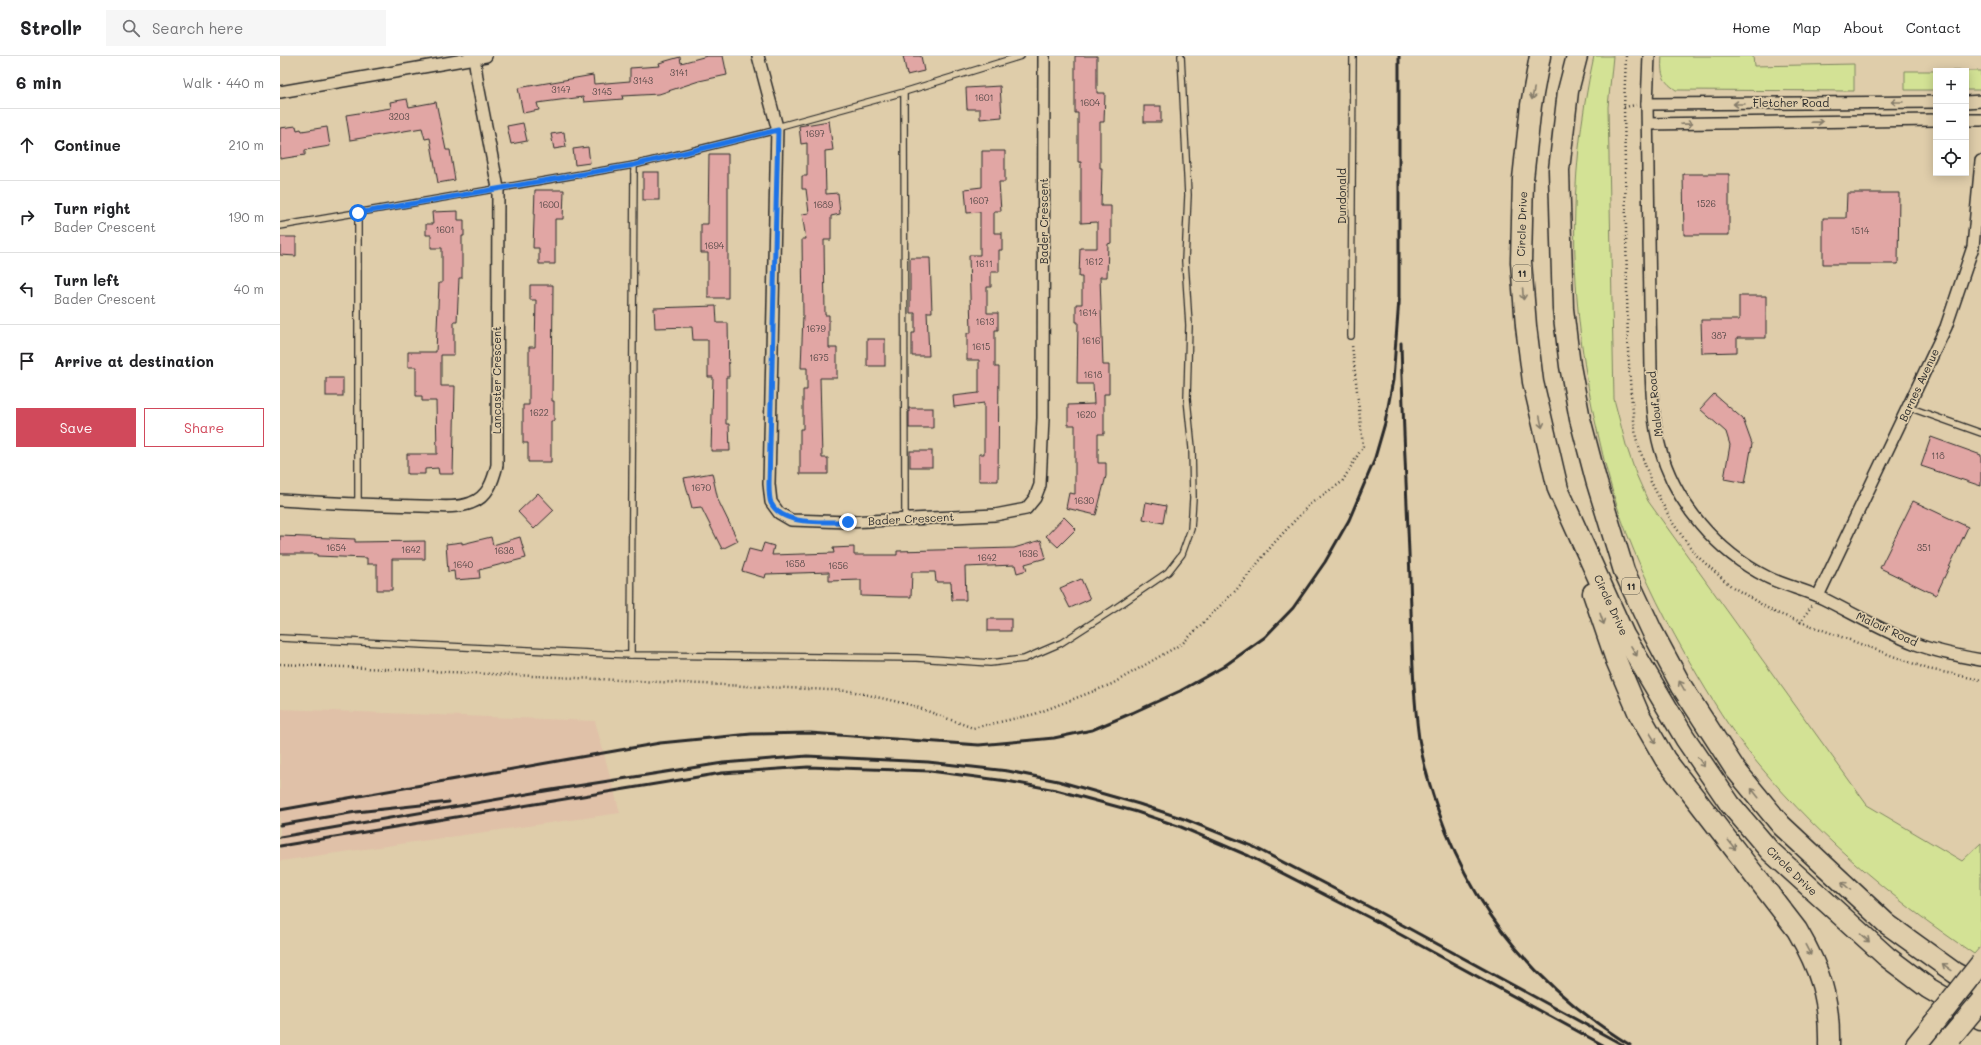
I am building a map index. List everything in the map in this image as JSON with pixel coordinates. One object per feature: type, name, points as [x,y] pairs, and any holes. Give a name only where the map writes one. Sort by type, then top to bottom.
[{"type":"highway","name":"Circle Drive","points":[[1540,56],[1531,105],[1523,179],[1521,262],[1526,326],[1533,382],[1558,489],[1624,635],[1685,738],[1730,804],[1770,851],[1809,888],[1887,957],[1928,988],[1981,1019]]},
{"type":"highway","name":"11","points":[[1577,56],[1568,91],[1559,170],[1563,309],[1570,366],[1580,419],[1596,480],[1624,571],[1652,631],[1682,687],[1735,769],[1781,825],[1887,924],[1955,973],[1981,987]]},
{"type":"highway","points":[[1558,489],[1616,660],[1639,714],[1666,759],[1801,936],[1811,954],[1825,994],[1829,1021],[1829,1045]]},
{"type":"highway","points":[[1916,1045],[1981,963]]},
{"type":"highway","points":[[1949,1041],[1981,1001]]},
{"type":"street","points":[[280,92],[486,56]]},
{"type":"street","name":"Bader Crescent","points":[[758,56],[778,129],[769,484],[771,502],[779,513],[791,520],[848,522],[1012,513],[1026,509],[1035,498],[1040,485],[1043,418],[1044,56]]},
{"type":"street","name":"Malouf Road","points":[[1649,56],[1647,104],[1651,370],[1653,404],[1660,448],[1669,473],[1687,506],[1701,525],[1716,540],[1736,557],[1767,577],[1818,596],[1917,644],[1945,653],[1981,660]]},
{"type":"street","name":"Lancaster Crescent","points":[[280,500],[358,505],[459,505],[471,504],[484,495],[492,485],[497,465],[498,188],[474,57]]},
{"type":"street","points":[[1969,102],[1981,101]]},
{"type":"street","name":"Fletcher Road","points":[[1647,104],[1933,102]]},
{"type":"street","name":"Fletcher Road","points":[[1648,124],[1933,120]]},
{"type":"street","points":[[1969,120],[1981,120]]},
{"type":"street","name":"Barnes Avenue","points":[[1818,596],[1946,327],[1973,248],[1981,161]]},
{"type":"lane","points":[[280,226],[634,165],[778,129],[1021,56]]},
{"type":"lane","points":[[280,638],[631,654],[917,658],[990,663],[1024,660],[1061,643],[1168,572],[1182,554],[1191,529],[1193,498],[1192,448],[1187,398],[1189,325],[1185,261],[1188,195],[1181,56]]},
{"type":"lane","name":"Dundonald","points":[[1351,336],[1353,56]]},
{"type":"lane","points":[[904,92],[905,520]]},
{"type":"lane","points":[[631,654],[634,165]]},
{"type":"lane","points":[[358,213],[358,505]]},
{"type":"lane","points":[[1908,408],[1981,433]]},
{"type":"path","points":[[1626,56],[1624,107],[1628,351],[1636,438],[1651,482],[1672,522],[1696,555],[1731,586],[1774,612],[1800,623],[1928,669],[1981,680]]},
{"type":"path","points":[[280,664],[851,691],[911,705],[973,728],[1035,714],[1112,684],[1183,643],[1237,589],[1274,543],[1310,504],[1342,482],[1362,446],[1351,336]]},
{"type":"path","points":[[1800,623],[1818,596]]},
{"type":"shaded area","points":[[280,709],[595,721],[620,813],[280,861]]},
{"type":"green space","points":[[1594,56],[1613,56],[1608,107],[1614,399],[1626,445],[1636,474],[1648,501],[1867,805],[1962,861],[1981,843],[1981,946],[1974,954],[1912,909],[1852,860],[1797,807],[1771,779],[1738,738],[1706,689],[1666,619],[1634,550],[1620,515],[1605,465],[1598,434],[1588,387],[1581,340],[1577,293],[1575,198],[1585,103]]},
{"type":"green space","points":[[1662,56],[1753,56],[1754,66],[1854,64],[1854,91],[1676,90],[1667,83],[1663,76]]},
{"type":"green space","points":[[1905,71],[1933,71],[1933,90],[1905,90]]},
{"type":"green space","points":[[1969,71],[1981,71],[1981,90],[1969,90]]},
{"type":"building","points":[[707,56],[723,56],[727,75],[699,81],[659,94],[622,96],[623,99],[584,102],[583,97],[537,103],[539,110],[523,113],[518,88],[593,75],[594,84],[630,81],[630,68],[660,66],[659,63],[680,57],[681,63]]},
{"type":"building","points":[[903,56],[921,56],[924,71],[907,75]]},
{"type":"building","points":[[1075,56],[1097,56],[1097,93],[1105,93],[1104,122],[1100,122],[1100,168],[1102,168],[1101,206],[1111,206],[1111,243],[1108,244],[1107,277],[1100,277],[1103,365],[1109,365],[1109,394],[1104,394],[1104,434],[1098,434],[1098,463],[1106,463],[1106,476],[1096,515],[1066,508],[1069,493],[1075,494],[1075,425],[1068,425],[1068,405],[1094,404],[1093,384],[1077,384],[1078,322],[1076,322],[1076,304],[1082,304],[1082,277],[1079,277],[1080,248],[1097,248],[1097,222],[1081,223],[1081,162],[1078,162],[1078,113],[1075,113]]},
{"type":"building","points":[[1000,86],[1002,117],[980,119],[980,109],[967,109],[966,88]]},
{"type":"building","points":[[407,99],[409,107],[436,102],[446,150],[450,150],[455,180],[438,183],[430,138],[425,139],[422,128],[350,140],[346,115],[391,108],[390,102]]},
{"type":"building","points":[[1144,106],[1161,106],[1161,122],[1144,122]]},
{"type":"building","points":[[829,121],[833,150],[825,151],[826,194],[838,193],[840,214],[831,216],[831,240],[824,240],[825,315],[829,315],[829,348],[837,348],[837,378],[820,378],[822,458],[828,458],[828,474],[800,474],[800,429],[803,429],[803,390],[807,390],[807,368],[801,368],[803,315],[802,239],[806,239],[802,214],[809,213],[806,189],[802,189],[802,176],[807,176],[807,143],[801,144],[799,126]]},
{"type":"building","points":[[523,123],[527,141],[511,144],[507,126]]},
{"type":"building","points":[[296,126],[297,130],[301,129],[302,131],[327,127],[330,146],[305,150],[305,155],[280,159],[280,128]]},
{"type":"building","points":[[564,132],[566,147],[554,149],[551,134]]},
{"type":"building","points":[[588,147],[590,163],[575,165],[573,149]]},
{"type":"building","points":[[982,151],[1005,151],[1005,182],[999,182],[1001,211],[994,211],[994,233],[1002,233],[1002,250],[999,250],[999,272],[991,272],[991,287],[987,287],[987,313],[998,313],[998,330],[995,330],[995,367],[999,367],[998,481],[979,481],[979,454],[984,454],[984,403],[954,407],[953,396],[979,393],[979,360],[967,360],[967,333],[971,333],[969,255],[980,255],[980,212],[967,213],[965,189],[982,187]]},
{"type":"building","points":[[709,154],[728,154],[728,298],[708,298],[708,253],[701,253],[701,224],[708,224]]},
{"type":"building","points":[[643,172],[659,172],[659,200],[643,200]]},
{"type":"building","points":[[1683,174],[1729,174],[1729,235],[1684,235]]},
{"type":"building","points":[[535,190],[564,190],[563,219],[555,219],[555,264],[539,264],[539,248],[533,248]]},
{"type":"building","points":[[1847,193],[1899,193],[1898,264],[1823,264],[1823,218],[1846,218]]},
{"type":"building","points":[[458,211],[458,220],[464,220],[464,236],[462,236],[462,278],[459,278],[457,322],[454,322],[454,355],[441,355],[441,386],[455,386],[453,474],[439,474],[438,468],[425,469],[425,474],[407,474],[407,454],[437,454],[436,401],[422,401],[422,396],[416,396],[416,367],[408,367],[408,352],[436,352],[439,283],[442,283],[442,248],[431,248],[431,235],[426,235],[426,224],[433,224],[432,212]]},
{"type":"building","points":[[280,237],[296,237],[296,256],[280,255]]},
{"type":"building","points":[[910,258],[930,258],[932,312],[927,312],[929,356],[912,356],[912,333],[915,333],[915,313],[910,313]]},
{"type":"building","points":[[530,285],[553,285],[552,401],[554,401],[554,421],[551,421],[551,462],[528,462],[528,443],[523,443],[523,405],[529,405],[529,347],[535,347],[536,300],[530,300]]},
{"type":"building","points":[[1739,296],[1766,296],[1766,338],[1737,338],[1737,352],[1702,353],[1701,320],[1739,320]]},
{"type":"building","points":[[716,306],[717,323],[728,323],[729,377],[726,377],[726,424],[729,424],[730,451],[711,451],[713,377],[708,377],[708,340],[693,340],[692,327],[655,328],[654,308]]},
{"type":"building","points":[[867,339],[885,339],[885,366],[867,366]]},
{"type":"building","points":[[326,378],[343,378],[343,396],[326,396]]},
{"type":"building","points":[[1714,394],[1743,419],[1752,444],[1745,483],[1724,479],[1730,445],[1726,432],[1700,409]]},
{"type":"building","points":[[909,408],[933,408],[933,428],[909,428]]},
{"type":"building","points":[[1931,437],[1981,455],[1981,486],[1921,466]]},
{"type":"building","points":[[910,451],[932,451],[932,467],[910,467]]},
{"type":"building","points":[[712,473],[718,500],[738,541],[722,549],[701,507],[692,508],[684,478]]},
{"type":"building","points":[[538,493],[554,510],[534,529],[518,512]]},
{"type":"building","points":[[1913,501],[1968,527],[1936,595],[1880,568]]},
{"type":"building","points":[[1146,502],[1166,506],[1163,523],[1143,519]]},
{"type":"building","points":[[1064,517],[1076,529],[1058,547],[1046,536]]},
{"type":"building","points":[[280,536],[355,539],[355,542],[425,541],[425,559],[392,559],[392,590],[377,590],[377,564],[367,564],[367,558],[317,556],[317,554],[280,554]]},
{"type":"building","points":[[491,537],[493,545],[520,537],[526,558],[479,570],[480,578],[455,580],[454,571],[448,572],[446,544],[462,542],[462,544]]},
{"type":"building","points":[[1041,540],[1046,558],[1025,564],[1027,570],[1017,573],[1015,565],[965,567],[966,600],[952,600],[951,582],[936,582],[935,572],[912,572],[911,597],[899,597],[861,596],[861,580],[829,581],[829,572],[766,574],[765,578],[742,571],[749,549],[761,552],[764,543],[774,546],[772,555],[834,553],[833,548],[854,547],[854,555],[897,555],[897,551],[1014,548]]},
{"type":"building","points":[[1081,579],[1090,599],[1070,608],[1060,588]]},
{"type":"building","points":[[988,619],[1011,619],[1011,631],[988,631]]},
{"type":"railway","points":[[1399,56],[1399,305]]},
{"type":"railway","points":[[280,810],[660,743],[751,734],[810,733],[979,745],[1054,738],[1092,730],[1132,713],[1180,691],[1223,667],[1265,637],[1293,608],[1325,562],[1349,520],[1374,461],[1385,423],[1393,380],[1399,299]]},
{"type":"railway","points":[[1401,343],[1415,699],[1419,739],[1427,775],[1435,801],[1453,847],[1470,882],[1490,914],[1513,945],[1538,973],[1567,999],[1597,1023],[1630,1045]]},
{"type":"railway","points":[[280,837],[545,791],[723,763],[807,756],[928,762],[1008,771],[1058,781],[1139,804],[1184,819],[1252,846],[1375,910],[1623,1045]]},
{"type":"railway","points":[[280,846],[722,773],[808,767],[930,771],[1007,781],[1056,790],[1137,812],[1181,827],[1249,856],[1370,918],[1603,1045]]},
{"type":"railway","points":[[280,825],[356,812],[449,802]]},
{"type":"route","points":[[358,213],[634,165],[778,130],[769,484],[771,502],[779,513],[791,520],[848,522]]}]
